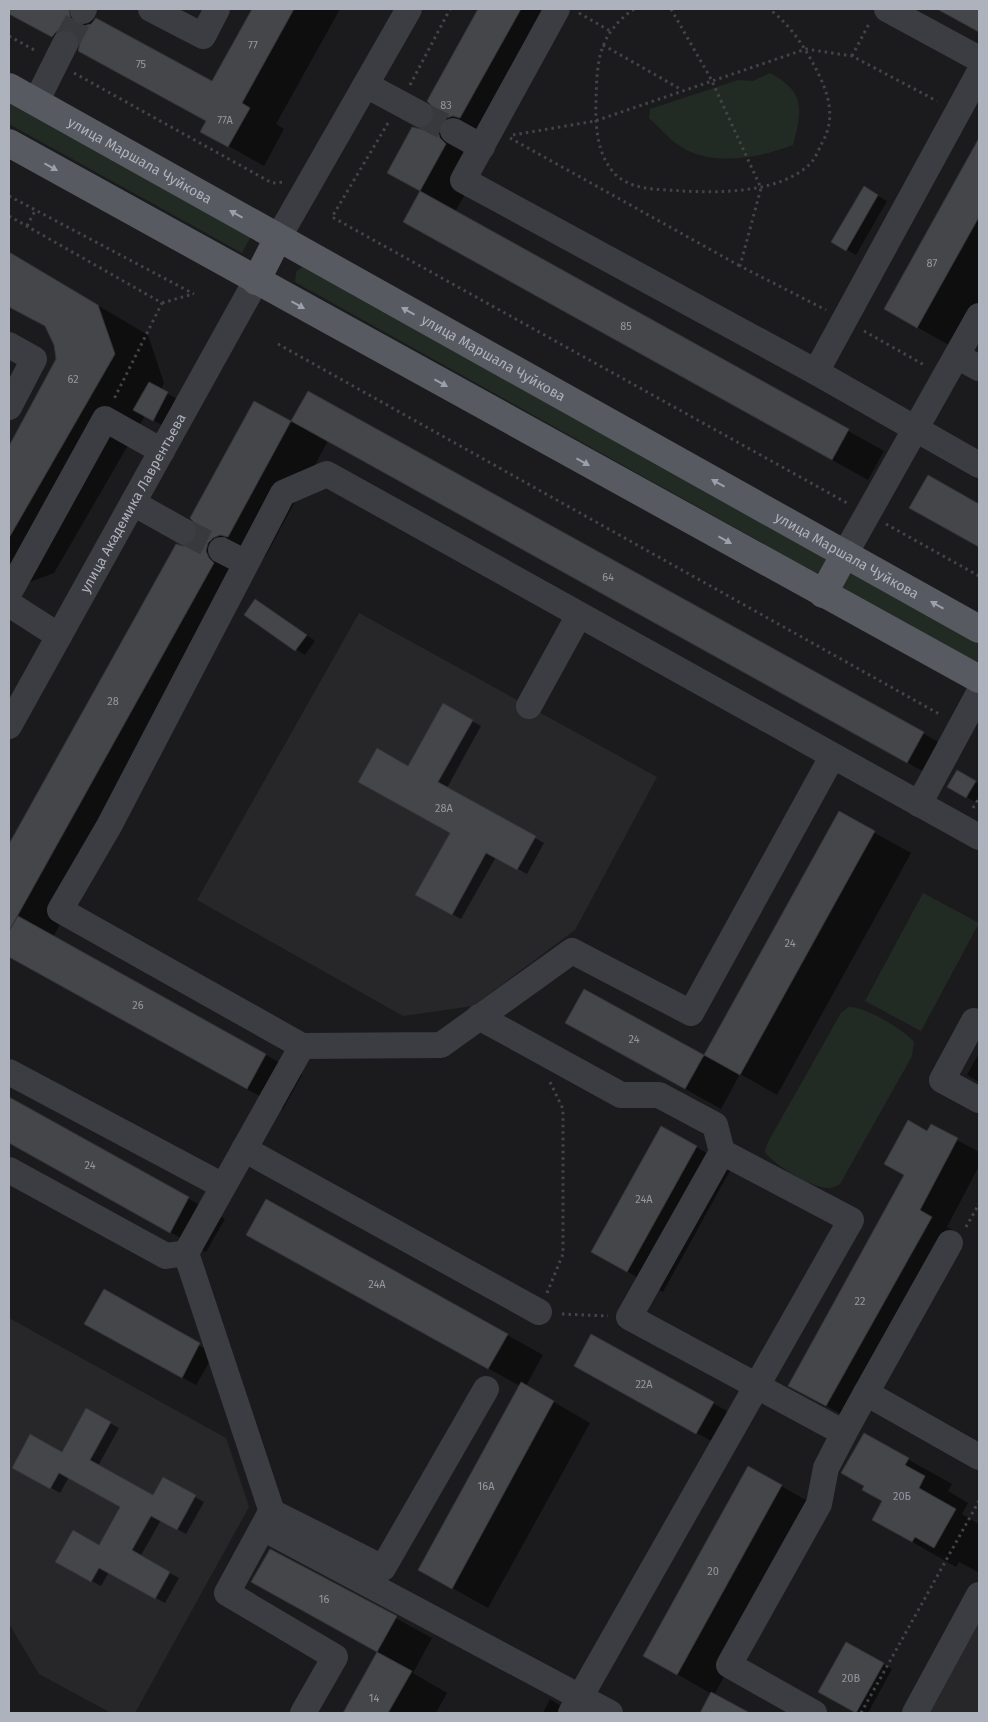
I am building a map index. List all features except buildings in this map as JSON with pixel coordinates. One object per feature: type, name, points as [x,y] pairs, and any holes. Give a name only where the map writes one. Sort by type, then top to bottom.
[{"type":"main road","name":"улица Маршала Чуйкова","points":[[9,87],[979,629]]},
{"type":"main road","points":[[11,150],[256,281],[979,679]]},
{"type":"main road","points":[[256,281],[278,238]]},
{"type":"main road","points":[[823,594],[845,554]]},
{"type":"street","points":[[151,9],[203,36],[217,9]]},
{"type":"street","points":[[278,238],[408,9]]},
{"type":"street","points":[[557,9],[464,180],[816,372],[979,465]]},
{"type":"street","points":[[880,13],[979,59]]},
{"type":"street","points":[[36,102],[60,53]]},
{"type":"street","points":[[816,372],[979,73]]},
{"type":"street","points":[[366,85],[420,114]]},
{"type":"street","points":[[453,132],[482,147]]},
{"type":"street","name":"улица Академика Лаврентьева","points":[[9,726],[16,695],[59,636],[256,281]]},
{"type":"street","points":[[845,554],[979,316]]},
{"type":"street","points":[[9,345],[34,360],[9,406]]},
{"type":"street","points":[[951,366],[979,368]]},
{"type":"street","points":[[9,593],[105,418],[162,451]]},
{"type":"street","points":[[832,757],[691,1013],[572,951],[440,1045],[302,1046],[60,910],[109,826],[283,493],[327,474],[832,757],[979,837]]},
{"type":"street","points":[[133,503],[183,531]]},
{"type":"street","points":[[221,550],[246,563]]},
{"type":"street","points":[[9,604],[59,636]]},
{"type":"street","points":[[529,706],[579,615]]},
{"type":"street","points":[[919,804],[979,693]]},
{"type":"street","points":[[479,1017],[621,1095],[659,1095],[715,1125],[722,1152],[629,1317],[844,1433]]},
{"type":"street","points":[[979,1023],[974,1020],[942,1080],[979,1100]]},
{"type":"street","points":[[302,1046],[186,1253],[267,1520],[575,1705],[610,1713]]},
{"type":"street","points":[[9,1072],[223,1186]]},
{"type":"street","points":[[244,1149],[539,1312]]},
{"type":"street","points":[[575,1705],[850,1220],[722,1152]]},
{"type":"street","points":[[9,1170],[166,1256],[186,1253]]},
{"type":"street","points":[[814,1713],[729,1665],[819,1504],[826,1468],[844,1433],[950,1243]]},
{"type":"street","points":[[267,1520],[383,1568],[486,1389]]},
{"type":"street","points":[[866,1393],[979,1457]]},
{"type":"street","points":[[267,1520],[227,1593],[335,1657],[303,1713]]},
{"type":"street","points":[[915,1713],[937,1695],[979,1594]]},
{"type":"path","points":[[572,9],[610,30]]},
{"type":"path","points":[[634,9],[610,30],[600,52],[596,76],[595,121],[605,159],[614,172],[633,186],[710,192],[761,188],[800,172],[812,161],[826,137],[830,102],[825,86],[806,49],[769,9]]},
{"type":"path","points":[[671,9],[711,80],[761,188],[740,266]]},
{"type":"path","points":[[852,56],[880,13]]},
{"type":"path","points":[[9,36],[60,53],[272,183]]},
{"type":"path","points":[[603,45],[682,90]]},
{"type":"path","points":[[951,366],[844,320],[740,266],[506,136],[595,121],[806,49],[852,56],[958,112]]},
{"type":"path","points":[[9,196],[194,294],[162,302],[9,216]]},
{"type":"path","points":[[27,226],[36,209]]},
{"type":"path","points":[[332,217],[979,576]]},
{"type":"path","points":[[105,418],[162,302]]},
{"type":"path","points":[[278,344],[962,727]]},
{"type":"path","points":[[534,1048],[563,1109],[563,1254],[539,1312],[629,1317]]},
{"type":"path","points":[[861,1713],[979,1501]]},
{"type":"shaded area","points":[[770,73],[790,87],[798,103],[798,122],[793,145],[780,150],[750,157],[719,158],[704,156],[677,144],[649,118],[650,109],[738,80],[753,81]]},
{"type":"shaded area","points":[[9,101],[251,236],[242,253],[9,124]]},
{"type":"shaded area","points":[[302,267],[826,558],[822,572],[818,574],[295,282],[296,272]]},
{"type":"shaded area","points":[[847,570],[979,643],[979,665],[839,587]]},
{"type":"shaded area","points":[[359,613],[657,777],[575,930],[473,1006],[403,1016],[197,900]]},
{"type":"shaded area","points":[[923,893],[979,923],[921,1031],[865,1001]]},
{"type":"shaded area","points":[[849,1007],[865,1011],[884,1020],[902,1031],[914,1042],[912,1056],[840,1184],[829,1188],[814,1185],[795,1175],[765,1152],[768,1142],[841,1013]]},
{"type":"shaded area","points":[[9,1318],[226,1438],[249,1507],[135,1713],[111,1713],[39,1674],[9,1624]]},
{"type":"shaded area","points":[[979,1613],[979,1713],[925,1713]]},
{"type":"tunnel","points":[[65,44],[83,11]]},
{"type":"tunnel","points":[[420,114],[453,131]]},
{"type":"tunnel","points":[[183,531],[221,550]]}]
